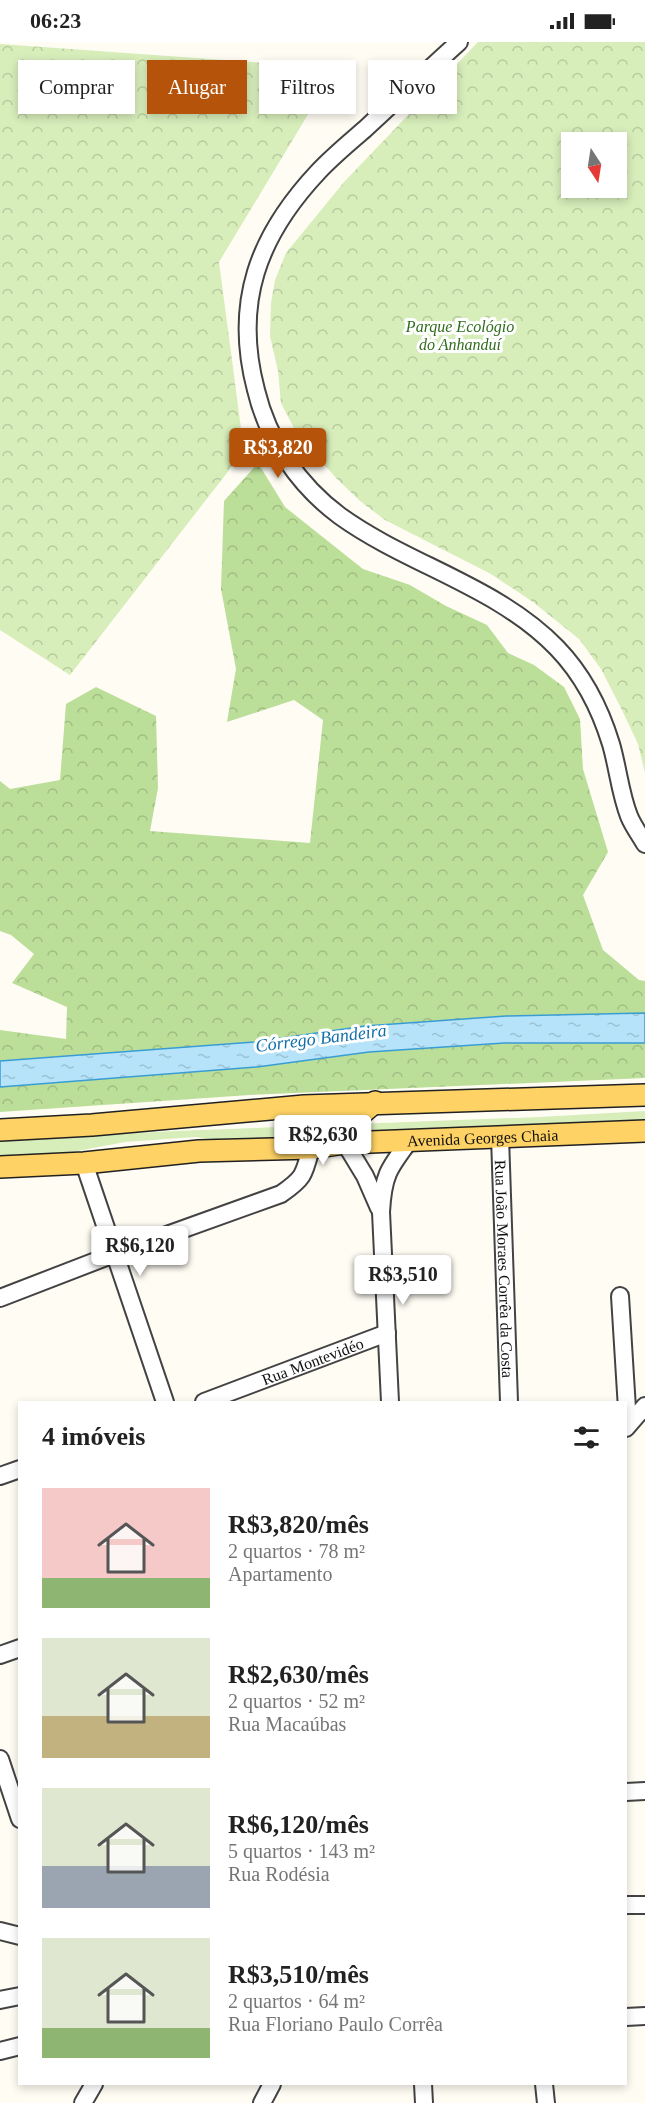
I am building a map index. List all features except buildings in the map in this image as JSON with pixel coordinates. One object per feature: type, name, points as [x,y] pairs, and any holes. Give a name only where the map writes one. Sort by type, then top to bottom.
[{"type":"main road","points":[[0,1130],[375,1102],[645,1095]]},
{"type":"main road","points":[[345,1143],[353,1121],[375,1102]]},
{"type":"main road","points":[[199,1151],[209,1143],[212,1133],[209,1115]]},
{"type":"main road","name":"Avenida Georges Chaia","points":[[0,1167],[84,1163],[199,1151],[311,1148],[345,1143],[645,1131]]},
{"type":"street","points":[[459,42],[319,171],[292,203],[270,236],[247,306],[246,337],[251,372],[259,403],[272,435],[291,468],[314,495],[341,516],[380,540],[516,614],[556,647],[579,675],[599,709],[630,818],[645,844]]},
{"type":"street","name":"Rua João Moraes Corrêa da Costa","points":[[500,1137],[510,1401]]},
{"type":"street","points":[[390,1401],[381,1212],[382,1186],[391,1166],[410,1140]]},
{"type":"street","points":[[345,1143],[365,1176],[381,1212]]},
{"type":"street","points":[[0,1298],[281,1194],[298,1182],[305,1172],[311,1148]]},
{"type":"street","points":[[84,1163],[165,1401]]},
{"type":"street","points":[[620,1296],[626,1401]]},
{"type":"street","name":"Rua Montevidéo","points":[[207,1401],[387,1333]]},
{"type":"street","points":[[627,1426],[645,1406]]},
{"type":"street","points":[[0,1476],[18,1470]]},
{"type":"street","points":[[0,1655],[18,1649]]},
{"type":"street","points":[[0,1759],[18,1813]]},
{"type":"street","points":[[627,1792],[645,1791]]},
{"type":"street","points":[[627,1905],[645,1905]]},
{"type":"street","points":[[0,1931],[18,1936]]},
{"type":"street","points":[[0,2000],[18,1996]]},
{"type":"street","points":[[627,2017],[645,2016]]},
{"type":"street","points":[[0,2051],[18,2046]]},
{"type":"street","points":[[83,2103],[93,2085]]},
{"type":"street","points":[[262,2103],[271,2085]]},
{"type":"street","points":[[423,2085],[424,2103]]},
{"type":"street","points":[[544,2085],[546,2103]]},
{"type":"green space","name":"Parque Ecológio do Anhanduí","points":[[478,42],[645,42],[645,773],[638,744],[621,708],[601,669],[579,639],[533,602],[491,574],[385,520],[360,501],[335,477],[295,430],[281,403],[278,371],[270,336],[271,303],[275,280],[286,253],[344,182],[409,114],[457,114],[457,64]]},
{"type":"green space","points":[[0,44],[224,60],[147,60],[147,114],[247,114],[247,62],[259,62],[259,114],[308,114],[219,262],[244,451],[70,675],[0,630]]},
{"type":"green space","points":[[258,463],[285,507],[363,569],[410,585],[446,606],[487,625],[508,653],[534,665],[564,687],[580,719],[583,769],[608,852],[583,895],[603,950],[639,980],[645,981],[645,1078],[250,1095],[0,1112],[0,1030],[66,1039],[67,1007],[12,983],[34,954],[11,935],[0,931],[0,781],[10,789],[60,780],[66,704],[96,687],[156,716],[158,788],[150,831],[310,843],[323,720],[294,700],[227,722],[236,669],[221,589],[224,501]]},
{"type":"green space","points":[[645,1111],[645,1124],[334,1133],[228,1141],[195,1137],[125,1142],[67,1153],[0,1157],[0,1140]]},
{"type":"water","name":"Córrego Bandeira","points":[[645,1013],[645,1043],[504,1043],[369,1052],[257,1067],[0,1087],[0,1061],[254,1042],[365,1026],[506,1016]]}]
